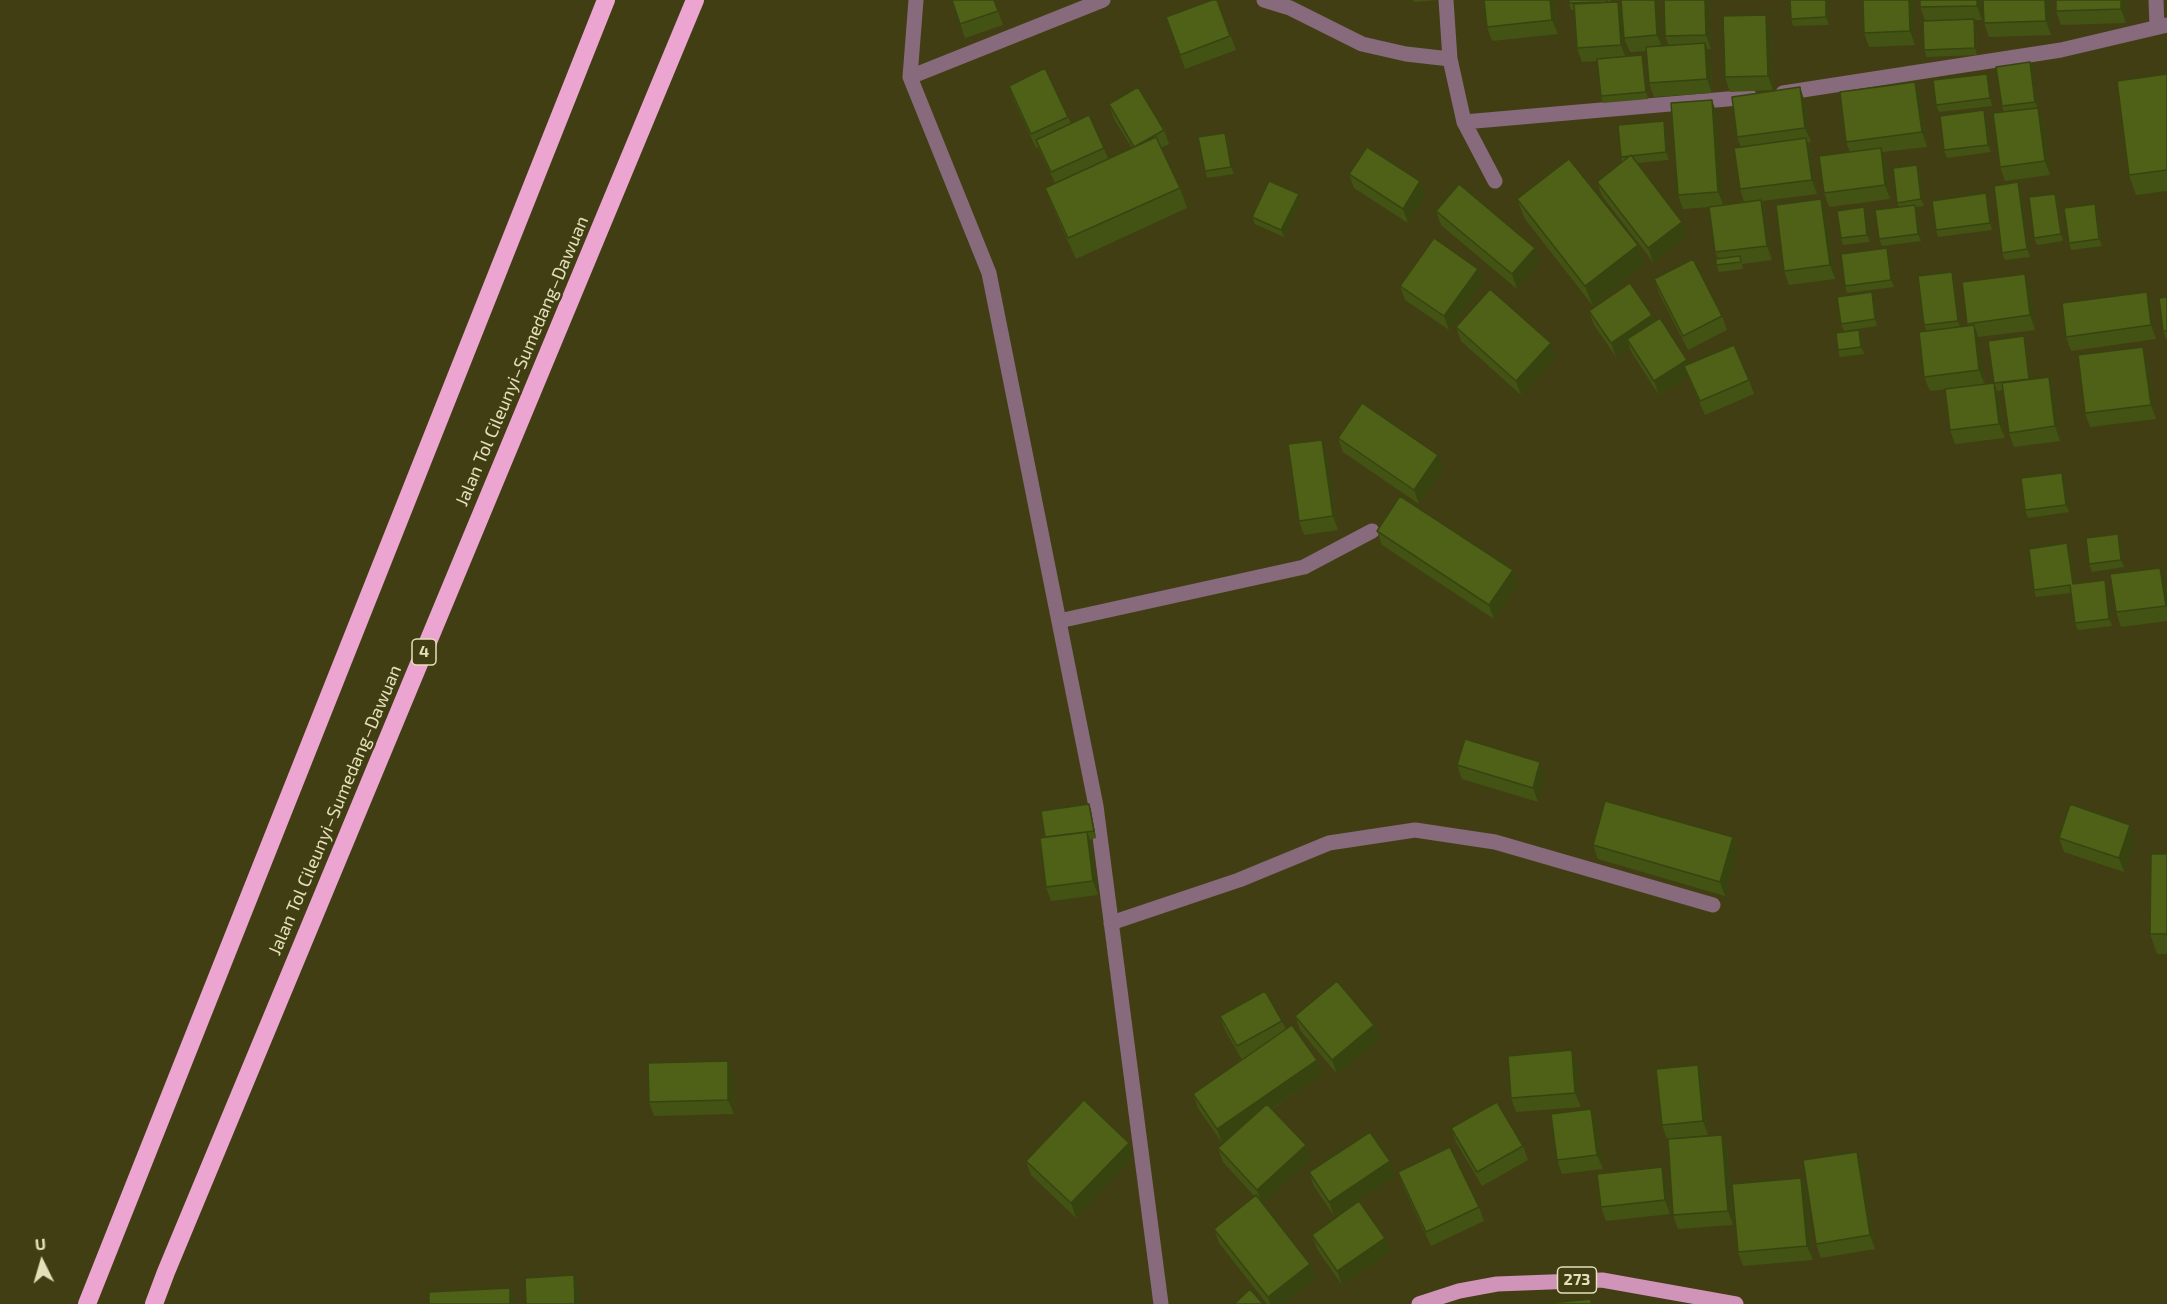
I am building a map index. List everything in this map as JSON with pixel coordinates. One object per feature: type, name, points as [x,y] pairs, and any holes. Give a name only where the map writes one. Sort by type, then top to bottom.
[{"type":"highway","points":[[87,1304],[606,0]]},
{"type":"highway","name":"Jalan Tol Cileunyi–Sumedang–Dawuan","points":[[154,1304],[695,0]]},
{"type":"main road","name":"273","points":[[1419,1304],[1459,1291],[1497,1284],[1590,1280],[1602,1280],[1736,1304]]},
{"type":"street","points":[[916,0],[910,77],[989,273],[1096,806],[1161,1304]]},
{"type":"street","points":[[910,77],[1103,0]]},
{"type":"street","points":[[1264,0],[1290,8],[1362,44],[1406,54],[1450,59]]},
{"type":"street","points":[[1446,0],[1450,59],[1464,122],[1495,181]]},
{"type":"street","points":[[1464,122],[1768,96],[2061,50],[2162,26],[2156,0]]},
{"type":"street","points":[[1059,621],[1305,567],[1372,531]]},
{"type":"street","points":[[1111,923],[1239,880],[1329,843],[1415,830],[1495,842],[1713,905]]},
{"type":"building","points":[[952,0],[994,0],[998,11],[960,24]]},
{"type":"building","points":[[1217,0],[1230,36],[1180,55],[1166,17]]},
{"type":"building","points":[[1484,0],[1550,0],[1552,20],[1487,27]]},
{"type":"building","points":[[1569,0],[1607,0],[1607,2],[1569,3]]},
{"type":"building","points":[[1621,0],[1655,0],[1657,35],[1624,38]]},
{"type":"building","points":[[1664,0],[1705,0],[1706,35],[1665,36]]},
{"type":"building","points":[[1790,0],[1826,0],[1826,17],[1791,19]]},
{"type":"building","points":[[1863,0],[1909,0],[1910,31],[1864,33]]},
{"type":"building","points":[[1920,0],[1977,0],[1977,6],[1920,7]]},
{"type":"building","points":[[1983,0],[2045,0],[2046,21],[1984,23]]},
{"type":"building","points":[[2056,0],[2121,0],[2121,9],[2056,11]]},
{"type":"building","points":[[1618,2],[1621,45],[1577,48],[1574,4]]},
{"type":"building","points":[[1766,15],[1768,76],[1725,77],[1723,16]]},
{"type":"building","points":[[1974,19],[1975,48],[1924,50],[1923,21]]},
{"type":"building","points":[[1705,43],[1707,79],[1649,83],[1646,47]]},
{"type":"building","points":[[1642,55],[1646,92],[1601,96],[1597,59]]},
{"type":"building","points":[[2030,62],[2035,102],[2002,106],[1996,67]]},
{"type":"building","points":[[1045,68],[1068,117],[1031,134],[1009,86]]},
{"type":"building","points":[[1987,74],[1990,98],[1936,105],[1933,80]]},
{"type":"building","points":[[2167,74],[2167,170],[2129,175],[2117,81]]},
{"type":"building","points":[[1915,82],[1922,132],[1846,142],[1840,92]]},
{"type":"building","points":[[1138,87],[1164,130],[1134,147],[1109,104]]},
{"type":"building","points":[[1800,87],[1805,128],[1737,137],[1732,97]]},
{"type":"building","points":[[1712,100],[1718,192],[1678,195],[1671,103]]},
{"type":"building","points":[[2038,108],[2045,161],[2000,167],[1993,113]]},
{"type":"building","points":[[1984,110],[1988,145],[1944,150],[1940,116]]},
{"type":"building","points":[[1089,115],[1104,148],[1051,172],[1036,140]]},
{"type":"building","points":[[1664,121],[1666,152],[1621,157],[1618,125]]},
{"type":"building","points":[[1225,133],[1231,167],[1205,171],[1198,137]]},
{"type":"building","points":[[1156,137],[1180,188],[1068,238],[1045,188]]},
{"type":"building","points":[[1806,138],[1812,180],[1740,189],[1734,148]]},
{"type":"building","points":[[1367,147],[1420,181],[1403,209],[1349,174]]},
{"type":"building","points":[[1881,148],[1885,185],[1824,193],[1819,156]]},
{"type":"building","points":[[1631,155],[1682,222],[1648,248],[1597,182]]},
{"type":"building","points":[[1569,159],[1638,245],[1585,286],[1517,199]]},
{"type":"building","points":[[1917,165],[1921,199],[1897,203],[1893,168]]},
{"type":"building","points":[[1269,181],[1299,194],[1281,230],[1252,217]]},
{"type":"building","points":[[2018,182],[2027,249],[2002,253],[1994,186]]},
{"type":"building","points":[[1459,184],[1535,248],[1512,274],[1436,211]]},
{"type":"building","points":[[1986,193],[1990,223],[1936,230],[1932,201]]},
{"type":"building","points":[[2055,194],[2061,234],[2034,238],[2029,197]]},
{"type":"building","points":[[1821,199],[1830,265],[1784,271],[1776,205]]},
{"type":"building","points":[[1761,200],[1767,246],[1715,252],[1709,207]]},
{"type":"building","points":[[2095,204],[2099,239],[2069,243],[2064,208]]},
{"type":"building","points":[[1915,205],[1918,234],[1879,239],[1875,210]]},
{"type":"building","points":[[1864,207],[1867,235],[1841,238],[1837,211]]},
{"type":"building","points":[[1434,238],[1478,269],[1444,316],[1400,286]]},
{"type":"building","points":[[1887,248],[1891,280],[1845,286],[1841,254]]},
{"type":"building","points":[[1740,256],[1741,262],[1716,265],[1716,259]]},
{"type":"building","points":[[1693,259],[1722,316],[1683,336],[1654,279]]},
{"type":"building","points":[[1952,272],[1958,321],[1924,325],[1918,276]]},
{"type":"building","points":[[2025,274],[2030,315],[1967,324],[1962,282]]},
{"type":"building","points":[[1630,283],[1652,315],[1611,343],[1589,311]]},
{"type":"building","points":[[1490,289],[1551,343],[1516,381],[1456,327]]},
{"type":"building","points":[[1872,292],[1875,319],[1841,324],[1837,297]]},
{"type":"building","points":[[2147,292],[2151,325],[2066,337],[2062,303]]},
{"type":"building","points":[[2167,297],[2167,331],[2163,331],[2159,298]]},
{"type":"building","points":[[1660,318],[1687,360],[1654,381],[1627,339]]},
{"type":"building","points":[[1974,325],[1979,370],[1924,377],[1919,332]]},
{"type":"building","points":[[1859,330],[1861,347],[1838,350],[1836,333]]},
{"type":"building","points":[[2024,336],[2029,379],[1994,383],[1988,341]]},
{"type":"building","points":[[1734,345],[1749,380],[1700,401],[1684,366]]},
{"type":"building","points":[[2143,347],[2151,405],[2085,413],[2078,355]]},
{"type":"building","points":[[2049,377],[2055,426],[2009,433],[2002,383]]},
{"type":"building","points":[[1994,383],[1999,424],[1950,430],[1945,389]]},
{"type":"building","points":[[1362,403],[1438,455],[1414,490],[1338,438]]},
{"type":"building","points":[[1322,440],[1333,516],[1299,521],[1288,444]]},
{"type":"building","points":[[2062,473],[2066,505],[2025,510],[2021,478]]},
{"type":"building","points":[[1400,496],[1513,570],[1489,605],[1377,531]]},
{"type":"building","points":[[2118,534],[2121,560],[2089,564],[2086,538]]},
{"type":"building","points":[[2067,543],[2073,584],[2105,580],[2109,619],[2075,623],[2070,585],[2034,590],[2029,549]]},
{"type":"building","points":[[2160,568],[2166,606],[2116,612],[2110,574]]},
{"type":"building","points":[[1465,739],[1540,762],[1533,788],[1457,765]]},
{"type":"building","points":[[1605,801],[1733,837],[1720,882],[1593,845]]},
{"type":"building","points":[[1089,804],[1094,831],[1045,837],[1041,811]]},
{"type":"building","points":[[2070,804],[2130,825],[2119,858],[2059,838]]},
{"type":"building","points":[[1087,832],[1093,881],[1046,887],[1040,838]]},
{"type":"building","points":[[2151,854],[2167,854],[2167,934],[2150,934]]},
{"type":"building","points":[[1337,981],[1374,1025],[1332,1060],[1295,1016]]},
{"type":"building","points":[[1265,991],[1282,1021],[1237,1046],[1220,1016]]},
{"type":"building","points":[[1292,1025],[1317,1060],[1217,1129],[1193,1094]]},
{"type":"building","points":[[1572,1050],[1575,1093],[1511,1098],[1508,1056]]},
{"type":"building","points":[[728,1061],[728,1100],[649,1102],[648,1063]]},
{"type":"building","points":[[1698,1065],[1703,1121],[1662,1125],[1656,1069]]},
{"type":"building","points":[[1084,1100],[1129,1143],[1071,1203],[1026,1161]]},
{"type":"building","points":[[1497,1102],[1523,1146],[1477,1172],[1451,1128]]},
{"type":"building","points":[[1267,1104],[1306,1145],[1257,1190],[1218,1148]]},
{"type":"building","points":[[1591,1109],[1597,1155],[1557,1160],[1551,1114]]},
{"type":"building","points":[[1370,1132],[1390,1161],[1329,1202],[1309,1172]]},
{"type":"building","points":[[1722,1135],[1728,1211],[1673,1215],[1668,1139]]},
{"type":"building","points":[[1450,1147],[1479,1207],[1426,1232],[1398,1172]]},
{"type":"building","points":[[1857,1152],[1870,1235],[1816,1244],[1803,1160]]},
{"type":"building","points":[[1662,1167],[1665,1200],[1601,1207],[1597,1174]]},
{"type":"building","points":[[1801,1178],[1807,1246],[1738,1252],[1732,1184]]},
{"type":"building","points":[[1256,1195],[1310,1264],[1268,1297],[1214,1229]]},
{"type":"building","points":[[1359,1201],[1385,1238],[1337,1271],[1312,1235]]},
{"type":"building","points":[[574,1275],[575,1304],[526,1304],[525,1278]]},
{"type":"building","points":[[510,1288],[510,1304],[429,1304],[429,1292]]},
{"type":"building","points":[[1250,1289],[1263,1304],[1234,1304]]},
{"type":"building","points":[[1591,1299],[1591,1304],[1539,1304]]}]
